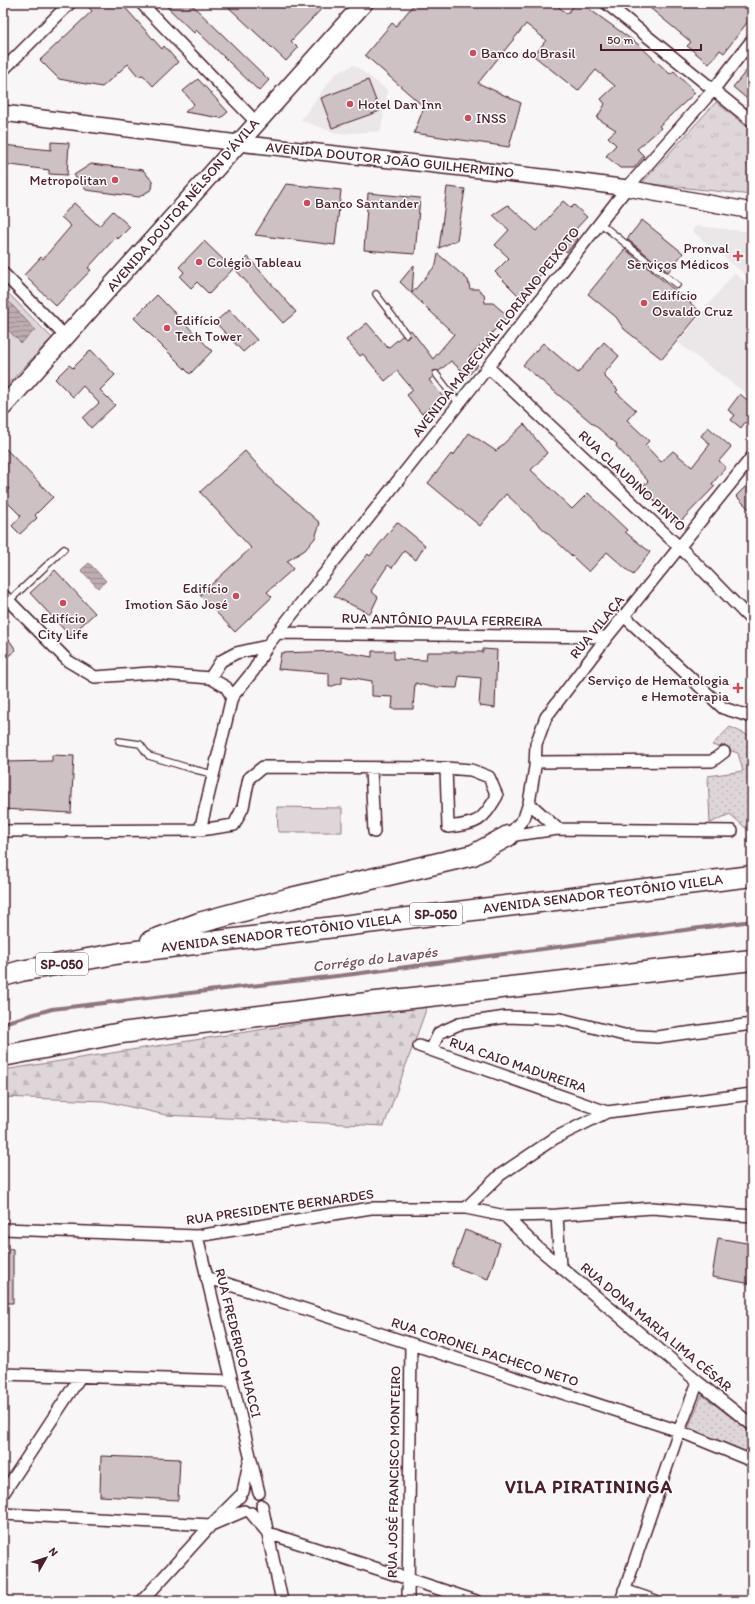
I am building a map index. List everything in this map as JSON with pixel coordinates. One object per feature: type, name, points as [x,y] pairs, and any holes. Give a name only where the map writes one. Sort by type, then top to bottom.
[{"type":"highway","points":[[121,953],[199,923],[291,898],[473,855],[508,836]]},
{"type":"highway","name":"AVENIDA SENADOR TEOTÔNIO VILELA","points":[[3,976],[21,971],[121,953],[752,876]]},
{"type":"highway","points":[[3,1056],[144,1030],[559,980],[752,960]]},
{"type":"main road","name":"AVENIDA DOUTOR NÉLSON D'ÁVILA","points":[[3,407],[67,338],[256,122],[364,3]]},
{"type":"main road","name":"AVENIDA DOUTOR JOÃO GUILHERMINO","points":[[3,113],[238,143],[627,188],[752,211]]},
{"type":"street","points":[[3,70],[70,3]]},
{"type":"street","points":[[141,3],[256,122]]},
{"type":"street","points":[[606,3],[752,121]]},
{"type":"street","name":"AVENIDA MARECHAL FLORIANO PEIXOTO","points":[[200,830],[232,697],[254,670],[267,646],[459,404],[627,188],[714,89],[752,40]]},
{"type":"street","points":[[3,273],[67,338]]},
{"type":"street","name":"RUA CLAUDINO PINTO","points":[[488,366],[679,547],[752,621]]},
{"type":"street","name":"RUA VILAÇA","points":[[508,836],[524,818],[529,803],[536,744],[546,717],[607,637],[752,457]]},
{"type":"street","points":[[6,598],[68,660],[95,677],[150,672],[210,678],[226,687],[232,697]]},
{"type":"street","points":[[624,616],[724,708],[752,717]]},
{"type":"street","name":"RUA ANTÔNIO PAULA FERREIRA","points":[[278,633],[607,637]]},
{"type":"street","points":[[210,678],[220,661],[236,653],[267,646]]},
{"type":"street","points":[[535,762],[712,761],[724,752]]},
{"type":"street","points":[[3,831],[200,830],[234,825],[243,807],[250,778],[262,767],[371,769],[446,768],[471,770],[489,777],[497,796],[487,814],[474,824],[448,827],[446,768]]},
{"type":"street","points":[[371,769],[374,832]]},
{"type":"street","points":[[529,803],[558,829]]},
{"type":"street","points":[[508,836],[558,829],[732,831]]},
{"type":"street","points":[[431,1050],[439,1033],[460,1024],[506,1017],[561,1019],[624,1035],[657,1037],[752,1024]]},
{"type":"street","name":"RUA CAIO MADUREIRA","points":[[419,1046],[606,1112]]},
{"type":"street","name":"RUA CAIO MADUREIRA","points":[[466,1208],[500,1175],[555,1138],[606,1112],[752,1094]]},
{"type":"street","name":"RUA PRESIDENTE BERNARDES","points":[[3,1229],[197,1236],[370,1208],[466,1208],[505,1216],[557,1215],[652,1208],[752,1216]]},
{"type":"street","name":"RUA DONA MARIA LIMA CÉSAR","points":[[557,1215],[560,1266]]},
{"type":"street","name":"RUA DONA MARIA LIMA CÉSAR","points":[[505,1216],[560,1266],[698,1382],[752,1425]]},
{"type":"street","name":"RUA FREDERICO MIACCI","points":[[197,1236],[259,1493]]},
{"type":"street","name":"RUA CORONEL PACHECO NETO","points":[[206,1277],[679,1431],[752,1460]]},
{"type":"street","name":"RUA JOSÉ FRANCISCO MONTEIRO","points":[[408,1601],[411,1344]]},
{"type":"street","points":[[3,1374],[232,1381]]},
{"type":"street","points":[[3,1494],[80,1377]]},
{"type":"street","points":[[656,1601],[622,1596],[679,1431],[698,1382]]},
{"type":"street","name":"RUA FREDERICO MIACCI","points":[[242,1494],[250,1457]]},
{"type":"street","points":[[142,1601],[211,1525],[242,1494],[253,1490],[259,1493],[262,1499],[262,1506],[282,1601]]},
{"type":"street","points":[[242,1494],[240,1506],[268,1533],[476,1601]]},
{"type":"street","points":[[3,1514],[211,1525],[247,1512],[257,1511],[262,1506]]},
{"type":"lane","points":[[600,223],[677,285]]},
{"type":"lane","points":[[376,294],[406,334]]},
{"type":"lane","points":[[436,374],[459,404]]},
{"type":"lane","points":[[6,598],[64,549]]},
{"type":"lane","points":[[120,741],[140,744],[149,756],[214,774]]},
{"type":"shaded area","points":[[354,65],[387,90],[381,131],[337,134],[301,120],[335,74]]},
{"type":"shaded area","name":"Pronval Serviços Médicos","points":[[696,226],[752,232],[752,280],[692,231]]},
{"type":"shaded area","points":[[734,273],[752,287],[752,398],[678,343]]},
{"type":"shaded area","points":[[3,295],[35,330],[21,343],[3,325]]},
{"type":"shaded area","points":[[89,563],[106,581],[98,588],[81,570]]},
{"type":"green space","points":[[716,102],[752,131],[752,195],[642,183]]},
{"type":"green space","points":[[3,288],[52,338],[3,389]]},
{"type":"green space","points":[[730,727],[752,737],[752,844],[747,842],[749,831],[730,814],[710,823],[708,776],[743,771],[738,753],[712,745]]},
{"type":"green space","points":[[277,807],[342,808],[342,832],[278,832]]},
{"type":"green space","points":[[406,1007],[427,1007],[384,1126],[166,1115],[104,1101],[3,1097],[3,1070]]},
{"type":"green space","points":[[702,1395],[752,1433],[752,1459],[685,1436]]},
{"type":"building","points":[[85,3],[121,3],[162,49],[164,46],[178,62],[153,86],[143,75],[138,76],[128,64],[102,87],[59,79],[40,60],[92,11]]},
{"type":"building","points":[[163,3],[190,3],[269,80],[259,91],[196,30],[194,33]]},
{"type":"building","points":[[224,3],[327,3],[291,41],[298,48],[286,61]]},
{"type":"building","points":[[415,3],[554,3],[567,14],[576,3],[581,3],[639,45],[670,74],[674,71],[695,93],[659,126],[661,128],[637,149],[644,156],[634,168],[620,168],[606,156],[616,145],[608,137],[616,130],[597,118],[605,104],[601,99],[615,86],[596,70],[578,91],[534,56],[546,40],[526,24],[478,83],[521,103],[509,147],[414,133],[424,107],[365,55],[392,23],[396,26]]},
{"type":"building","points":[[644,3],[727,3],[732,7],[735,3],[752,3],[752,16],[724,53],[720,50],[709,64],[687,46],[691,42]]},
{"type":"building","points":[[752,64],[752,103],[733,87]]},
{"type":"building","points":[[198,79],[228,112],[221,118],[185,112],[194,104],[183,91]]},
{"type":"building","name":"Hotel Dan Inn","points":[[368,80],[380,111],[332,128],[321,98]]},
{"type":"building","points":[[51,142],[69,143],[67,175],[49,174],[49,170],[3,164],[3,145],[51,150]]},
{"type":"building","name":"Metropolitan","points":[[91,164],[143,170],[153,182],[152,189],[139,197],[86,190],[74,175]]},
{"type":"building","name":"Banco Santander","points":[[286,184],[341,190],[335,245],[255,235]]},
{"type":"building","points":[[447,187],[465,189],[457,240],[439,248]]},
{"type":"building","points":[[368,193],[420,198],[415,254],[364,250]]},
{"type":"building","points":[[563,201],[571,208],[574,205],[587,217],[572,233],[578,239],[567,252],[560,247],[543,266],[546,269],[520,297],[495,272],[509,258],[495,245],[509,230],[493,215],[508,205],[537,231]]},
{"type":"building","points":[[74,203],[99,226],[113,211],[130,227],[118,239],[116,237],[88,268],[91,270],[56,306],[24,275],[41,257],[43,259],[71,226],[61,217]]},
{"type":"building","points":[[642,220],[683,253],[668,272],[627,239]]},
{"type":"building","points":[[204,241],[233,269],[209,294],[197,282],[191,288],[180,277],[184,272],[179,267]]},
{"type":"building","name":"Edifício Osvaldo Cruz","points":[[625,249],[701,312],[662,359],[624,329],[616,317],[588,294]]},
{"type":"building","points":[[438,254],[468,280],[470,289],[478,289],[484,294],[485,303],[493,303],[508,316],[469,357],[478,365],[468,376],[451,361],[439,371],[433,371],[433,377],[429,380],[443,397],[422,414],[407,395],[413,390],[397,371],[385,381],[363,354],[360,356],[346,340],[367,323],[388,348],[402,336],[409,337],[409,331],[411,330],[433,359],[454,334],[400,282],[414,265],[412,293],[436,265]]},
{"type":"building","points":[[248,257],[296,312],[283,323],[235,269]]},
{"type":"building","name":"Edifício Tech Tower","points":[[157,295],[212,351],[190,374],[134,318]]},
{"type":"building","points":[[229,310],[257,340],[243,352],[215,322]]},
{"type":"building","points":[[604,342],[619,356],[603,375],[618,390],[616,392],[636,410],[627,420],[649,441],[645,445],[661,462],[673,451],[692,467],[710,444],[701,436],[708,427],[731,447],[719,461],[726,467],[712,484],[715,486],[678,524],[642,488],[648,481],[616,446],[617,444],[523,365],[543,343],[578,373]]},
{"type":"building","points":[[91,350],[115,375],[100,390],[115,405],[91,428],[83,418],[99,403],[83,386],[73,397],[55,379],[69,365],[73,368]]},
{"type":"building","points":[[740,394],[752,404],[752,418],[747,424],[745,422],[741,428],[731,420],[735,415],[728,410]]},
{"type":"building","points":[[524,424],[547,453],[531,470],[572,509],[588,493],[627,530],[625,532],[650,552],[633,575],[607,552],[589,572],[506,494],[480,526],[428,483],[451,454],[453,456],[469,433],[496,451]]},
{"type":"building","points":[[3,446],[53,497],[35,515],[37,518],[20,534],[12,526],[21,516],[3,498],[3,495],[9,489],[3,483]]},
{"type":"building","points":[[245,451],[276,485],[320,523],[315,538],[305,550],[287,561],[293,569],[267,592],[272,597],[235,632],[200,595],[251,548],[200,492]]},
{"type":"building","points":[[752,480],[752,512],[736,496]]},
{"type":"building","points":[[397,522],[425,545],[416,560],[404,551],[392,568],[388,565],[371,591],[378,597],[370,614],[334,596],[368,554],[370,556]]},
{"type":"building","name":"Edifício City Life","points":[[55,570],[95,613],[70,636],[30,593]]},
{"type":"building","points":[[3,631],[16,650],[3,660]]},
{"type":"building","points":[[483,649],[497,650],[495,708],[479,706],[481,678],[459,676],[457,688],[431,687],[415,683],[413,709],[392,709],[393,697],[372,696],[372,681],[342,676],[342,683],[329,687],[329,673],[278,669],[281,653],[338,651],[372,657],[372,651],[394,651],[394,659],[426,660],[427,652],[483,652]]},
{"type":"building","points":[[52,755],[74,756],[71,813],[3,809],[3,762],[52,761]]},
{"type":"building","points":[[465,1230],[500,1243],[488,1279],[452,1266]]},
{"type":"building","points":[[718,1238],[752,1244],[752,1284],[712,1277]]},
{"type":"building","points":[[3,1248],[13,1249],[13,1303],[3,1303]]},
{"type":"building","points":[[101,1456],[180,1459],[178,1500],[100,1496]]},
{"type":"waterway","name":"Corrégo do Lavapés","points":[[3,1023],[52,1009],[354,974],[752,921]]},
{"type":"place","name":"Banco do Brasil","points":[[473,53]]},
{"type":"place","name":"Hotel Dan Inn","points":[[350,104]]},
{"type":"place","name":"INSS","points":[[468,118]]},
{"type":"place","name":"Metropolitan","points":[[115,180]]},
{"type":"place","name":"Banco Santander","points":[[307,203]]},
{"type":"place","name":"Pronval Serviços Médicos","points":[[738,256]]},
{"type":"place","name":"Colégio Tableau","points":[[199,262]]},
{"type":"place","name":"Edifício Osvaldo Cruz","points":[[644,303]]},
{"type":"place","name":"Edifício Tech Tower","points":[[167,328]]},
{"type":"place","name":"Edifício Imotion São José","points":[[236,596]]},
{"type":"place","name":"Edifício City Life","points":[[63,603]]},
{"type":"place","name":"Serviço de Hematologia e Hemoterapia","points":[[738,688]]},
{"type":"district","name":"VILA PIRATININGA","points":[[589,1487]]}]
